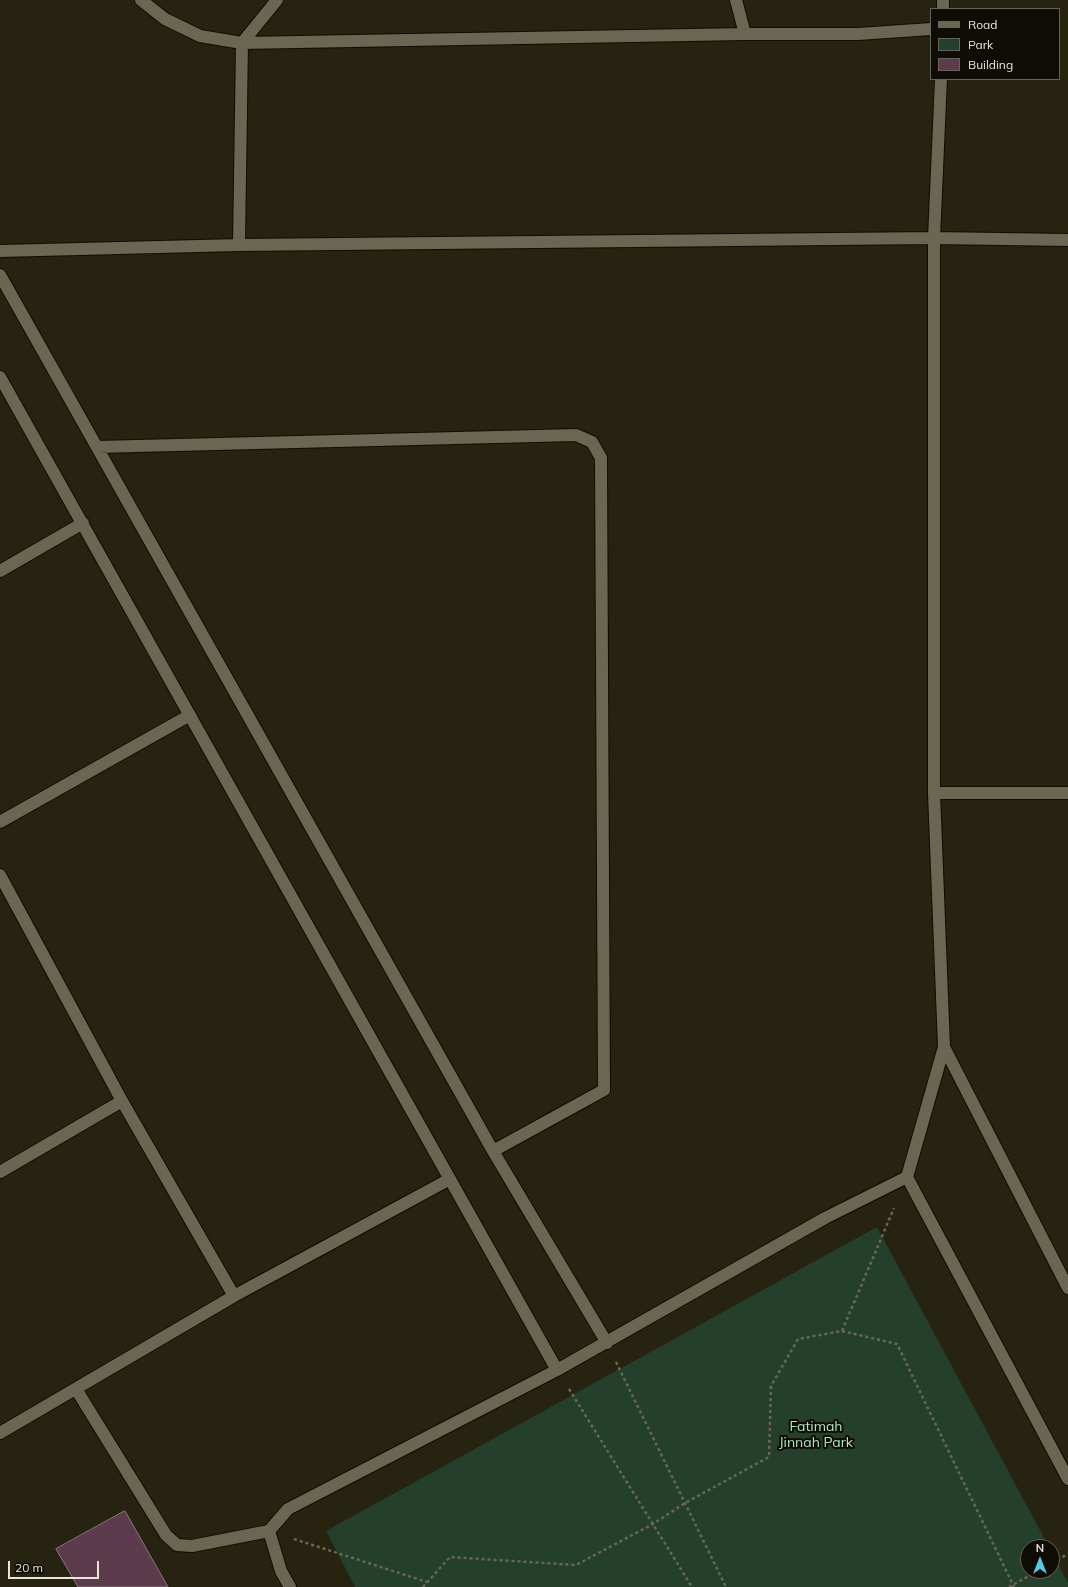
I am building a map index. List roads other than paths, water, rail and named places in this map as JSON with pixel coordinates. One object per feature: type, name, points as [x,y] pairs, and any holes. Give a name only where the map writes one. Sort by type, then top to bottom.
[{"type":"street","points":[[141,0],[164,19],[200,36],[242,43],[745,34],[858,34],[930,29]]},
{"type":"street","points":[[239,245],[242,43],[277,0]]},
{"type":"street","points":[[736,0],[745,34]]},
{"type":"street","points":[[941,80],[934,238],[934,793],[944,1047],[907,1177],[1068,1479]]},
{"type":"street","points":[[0,251],[239,245],[934,238],[1068,240]]},
{"type":"street","points":[[0,276],[493,1151],[607,1343]]},
{"type":"street","points":[[0,377],[557,1370]]},
{"type":"street","points":[[97,447],[576,435],[592,442],[600,458],[604,1090],[493,1151]]},
{"type":"street","points":[[0,571],[83,523]]},
{"type":"street","points":[[0,822],[190,716]]},
{"type":"street","points":[[934,793],[1068,793]]},
{"type":"street","points":[[0,875],[122,1101],[234,1296]]},
{"type":"street","points":[[944,1047],[1068,1288]]},
{"type":"street","points":[[0,1172],[122,1101]]},
{"type":"street","points":[[76,1389],[166,1535],[177,1546],[192,1546],[269,1531],[288,1509],[557,1370],[825,1218],[907,1177]]},
{"type":"street","points":[[0,1433],[234,1296],[450,1179]]},
{"type":"street","points":[[269,1531],[281,1571],[290,1587]]},
{"type":"park label","name":"Fatimah Jinnah Park","points":[[816,1436]]}]
